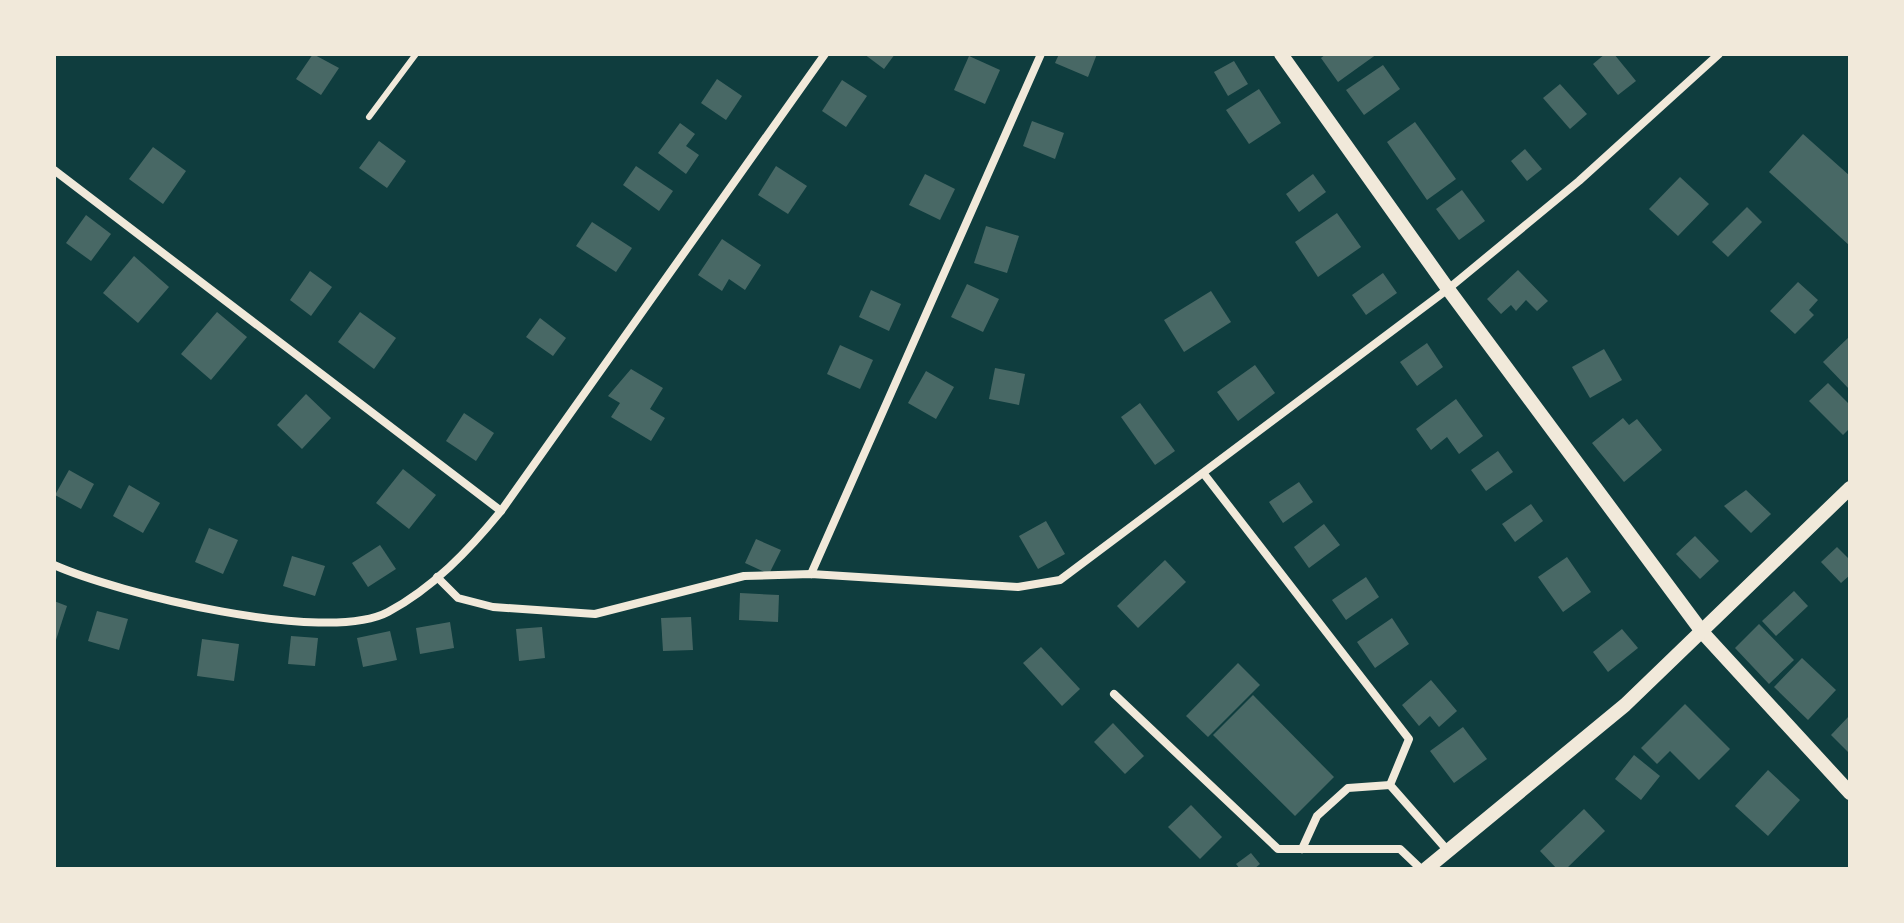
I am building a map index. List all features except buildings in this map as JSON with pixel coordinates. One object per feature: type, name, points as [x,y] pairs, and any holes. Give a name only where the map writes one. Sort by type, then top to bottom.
[{"type":"street","points":[[54,565],[159,599],[242,615],[328,623],[386,614],[467,553],[501,511],[825,54]]},
{"type":"street","points":[[811,574],[1041,54]]},
{"type":"street","points":[[1281,54],[1448,289],[1703,633],[1850,793]]},
{"type":"street","points":[[437,577],[458,598],[493,607],[595,614],[744,576],[811,574],[1018,587],[1060,580],[1448,289],[1579,181],[1719,54]]},
{"type":"street","points":[[54,170],[501,511]]},
{"type":"street","points":[[1204,474],[1409,739],[1390,785]]},
{"type":"street","points":[[1114,694],[1278,849],[1400,849],[1423,869],[1625,705],[1850,488]]},
{"type":"street","points":[[1302,849],[1317,816],[1348,788],[1390,785]]},
{"type":"street","points":[[1390,785],[1448,851]]},
{"type":"lane","points":[[369,117],[416,54]]}]
